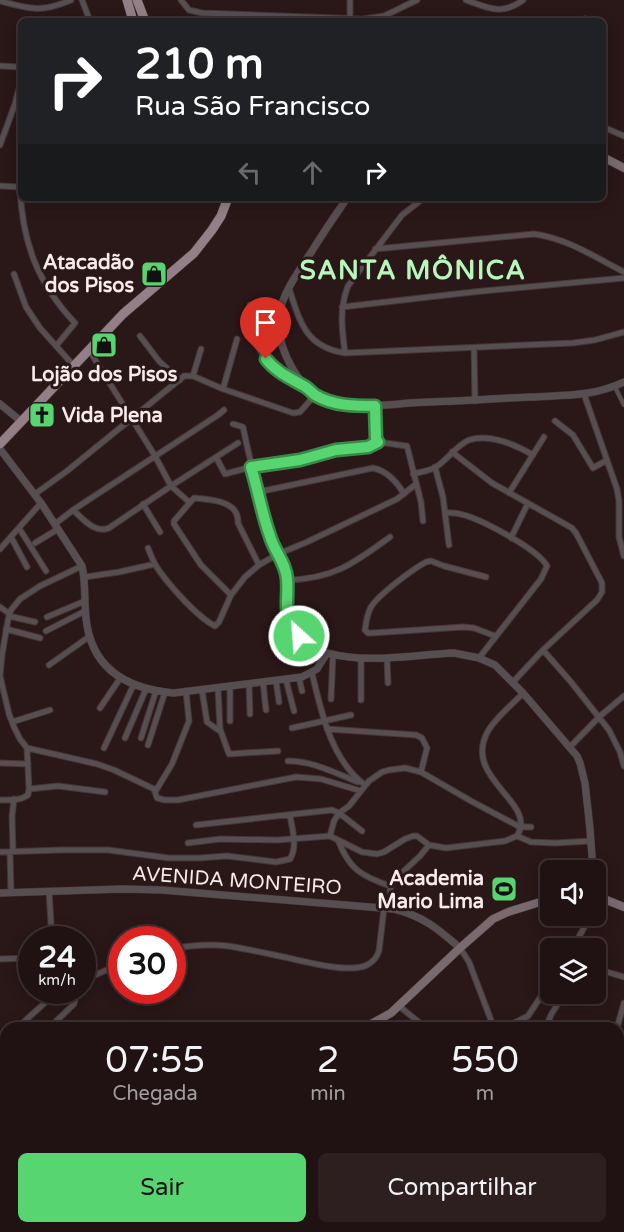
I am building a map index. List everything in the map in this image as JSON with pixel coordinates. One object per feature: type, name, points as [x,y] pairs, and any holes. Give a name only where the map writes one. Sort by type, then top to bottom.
[{"type":"main road","points":[[127,0],[133,18]]},
{"type":"main road","points":[[137,0],[144,18]]},
{"type":"main road","points":[[606,159],[624,168]]},
{"type":"main road","points":[[0,444],[133,305],[194,253],[212,230],[227,201]]},
{"type":"main road","points":[[606,900],[624,907]]},
{"type":"main road","points":[[377,1022],[399,1006],[493,918],[540,902]]},
{"type":"street","points":[[0,1],[36,9],[49,8],[71,0]]},
{"type":"street","points":[[82,0],[89,18]]},
{"type":"street","points":[[181,0],[189,10],[195,12],[329,18]]},
{"type":"street","points":[[350,0],[350,18]]},
{"type":"street","points":[[377,18],[417,0]]},
{"type":"street","points":[[466,0],[496,10],[505,9],[523,0]]},
{"type":"street","points":[[225,13],[228,18]]},
{"type":"street","points":[[0,66],[18,67]]},
{"type":"street","points":[[0,145],[18,92]]},
{"type":"street","points":[[0,118],[8,120]]},
{"type":"street","points":[[606,128],[624,136]]},
{"type":"street","points":[[0,186],[18,187]]},
{"type":"street","points":[[21,201],[22,219],[32,258],[51,293],[75,323],[56,346]]},
{"type":"street","points":[[306,387],[288,362],[282,346],[279,315],[282,303],[296,275],[344,201]]},
{"type":"street","points":[[345,353],[341,322],[342,307],[348,286],[402,215],[420,201]]},
{"type":"street","points":[[375,249],[534,234],[563,242],[624,272]]},
{"type":"street","points":[[14,274],[26,307],[40,328],[74,366]]},
{"type":"street","points":[[342,307],[624,278]]},
{"type":"street","points":[[289,288],[295,309],[309,335],[331,351],[345,353],[573,343],[624,332]]},
{"type":"street","points":[[250,305],[252,331],[266,359],[277,370],[315,395],[346,405],[375,406],[584,394],[595,393],[624,382]]},
{"type":"street","points":[[140,336],[159,361],[180,380]]},
{"type":"street","points":[[223,389],[237,339]]},
{"type":"street","points":[[474,348],[475,400]]},
{"type":"street","points":[[190,376],[201,349]]},
{"type":"street","points":[[89,350],[171,486],[189,502]]},
{"type":"street","points":[[35,494],[67,471],[183,376],[190,376],[296,414],[303,410],[315,395]]},
{"type":"street","points":[[615,387],[624,405]]},
{"type":"street","points":[[584,394],[618,494],[619,537],[624,556]]},
{"type":"street","points":[[0,404],[22,422]]},
{"type":"street","points":[[375,406],[378,442]]},
{"type":"street","points":[[35,543],[73,510],[224,410]]},
{"type":"street","points":[[555,421],[573,435],[593,468],[608,460]]},
{"type":"street","points":[[234,424],[243,427],[269,533],[286,570],[287,614],[294,632],[330,654],[361,659],[454,653],[479,658],[495,665],[513,682],[570,747],[580,763],[583,772],[592,860]]},
{"type":"street","points":[[509,494],[544,437]]},
{"type":"street","points":[[413,474],[435,467],[468,440],[480,438],[511,444],[533,455]]},
{"type":"street","points":[[216,457],[225,474],[251,467],[300,460],[336,450],[368,447],[378,442],[407,446],[421,502],[423,521]]},
{"type":"street","points":[[73,510],[94,527],[104,530],[109,528],[238,443]]},
{"type":"street","points":[[0,449],[35,494],[82,566],[85,577],[85,611],[90,636],[100,659],[109,670],[134,684],[156,691],[202,690],[299,678],[312,673],[330,654]]},
{"type":"street","points":[[452,453],[509,494],[572,528],[602,583],[602,592],[597,600],[543,650],[513,682]]},
{"type":"street","points":[[435,467],[440,482],[448,545]]},
{"type":"street","points":[[258,492],[376,468],[391,477],[404,494]]},
{"type":"street","points":[[148,548],[155,564],[166,579],[190,606],[215,626],[231,595],[245,577],[260,565],[278,554],[396,499],[416,484]]},
{"type":"street","points":[[231,595],[201,565],[174,524],[189,502],[194,498],[215,501],[232,507],[238,515],[238,523],[260,565]]},
{"type":"street","points":[[0,549],[41,503]]},
{"type":"street","points":[[511,538],[528,503]]},
{"type":"street","points":[[143,504],[160,532]]},
{"type":"street","points":[[445,513],[465,515],[511,538],[546,563],[547,568],[541,579],[479,658]]},
{"type":"street","points":[[19,528],[46,571]]},
{"type":"street","points":[[11,537],[27,567]]},
{"type":"street","points":[[287,580],[334,573],[363,557],[390,537]]},
{"type":"street","points":[[486,577],[429,561],[419,566],[374,603],[368,612],[366,632],[463,627],[474,628],[495,636]]},
{"type":"street","points":[[85,577],[155,564]]},
{"type":"street","points":[[0,800],[26,797],[29,789],[27,748],[20,739],[9,714],[0,672],[4,631],[9,615],[16,602],[26,595],[82,566]]},
{"type":"street","points":[[47,617],[85,601]]},
{"type":"street","points":[[0,607],[9,615],[34,622]]},
{"type":"street","points":[[46,631],[85,611]]},
{"type":"street","points":[[0,622],[4,631]]},
{"type":"street","points":[[4,631],[40,638]]},
{"type":"street","points":[[48,665],[90,636]]},
{"type":"street","points":[[543,650],[615,739],[624,766]]},
{"type":"street","points":[[330,654],[331,699]]},
{"type":"street","points":[[387,658],[388,683]]},
{"type":"street","points":[[361,659],[361,700]]},
{"type":"street","points":[[312,673],[327,729],[345,763],[357,779],[365,785]]},
{"type":"street","points":[[100,708],[121,677]]},
{"type":"street","points":[[299,678],[302,691]]},
{"type":"street","points":[[286,680],[294,711]]},
{"type":"street","points":[[276,681],[279,702]]},
{"type":"street","points":[[263,682],[266,710]]},
{"type":"street","points":[[104,748],[134,684]]},
{"type":"street","points":[[249,684],[250,714]]},
{"type":"street","points":[[230,687],[230,721]]},
{"type":"street","points":[[125,738],[146,688]]},
{"type":"street","points":[[218,688],[220,729],[229,754],[278,751]]},
{"type":"street","points":[[202,690],[207,722],[221,732]]},
{"type":"street","points":[[141,738],[156,691]]},
{"type":"street","points":[[156,795],[172,764],[189,721],[186,691]]},
{"type":"street","points":[[148,745],[165,692]]},
{"type":"street","points":[[520,836],[520,814],[485,767],[482,749],[487,732],[492,725],[523,693]]},
{"type":"street","points":[[570,747],[599,717],[624,696]]},
{"type":"street","points":[[12,722],[50,710]]},
{"type":"street","points":[[0,716],[9,714]]},
{"type":"street","points":[[292,728],[351,715]]},
{"type":"street","points":[[327,729],[416,735],[422,738],[427,748],[421,772]]},
{"type":"street","points":[[27,748],[98,764],[154,789],[156,795],[165,800],[178,800],[297,777],[321,779],[361,791]]},
{"type":"street","points":[[288,761],[312,764],[365,785]]},
{"type":"street","points":[[0,763],[28,764]]},
{"type":"street","points":[[330,836],[339,813],[350,806],[374,776],[389,770],[405,768],[421,772],[520,827],[531,827]]},
{"type":"street","points":[[29,789],[64,786],[105,792]]},
{"type":"street","points":[[11,892],[14,799]]},
{"type":"street","points":[[196,825],[332,810],[362,831]]},
{"type":"street","points":[[0,852],[108,850],[169,858],[226,856],[276,862],[290,859],[292,856],[294,849],[290,815]]},
{"type":"street","points":[[188,843],[220,839],[277,840],[330,836],[362,852],[377,854],[413,836],[417,836],[429,845],[446,848],[505,841],[520,836],[531,842],[591,841]]},
{"type":"street","points":[[338,840],[354,868],[390,886]]},
{"type":"street","points":[[394,909],[390,886],[392,882],[429,845]]},
{"type":"street","name":"AVENIDA MONTEIRO","points":[[0,893],[162,890],[394,909],[408,912],[425,920],[460,948]]},
{"type":"street","points":[[49,891],[51,926]]},
{"type":"street","points":[[186,947],[220,945],[327,966],[360,967],[372,962],[379,951],[384,908]]},
{"type":"street","points":[[460,948],[469,962],[492,1022]]},
{"type":"street","points":[[0,959],[18,958]]},
{"type":"street","points":[[606,971],[624,977]]},
{"type":"street","points":[[516,1022],[528,1016],[540,998]]},
{"type":"street","points":[[619,1022],[624,1003]]},
{"type":"street","points":[[23,1022],[43,1004]]},
{"type":"street","points":[[55,1022],[74,1004]]},
{"type":"street","points":[[548,1022],[558,1004]]},
{"type":"street","points":[[399,1006],[419,1022]]},
{"type":"place","name":"Atacadão dos Pisos","points":[[154,274]]},
{"type":"place","name":"Lojão dos Pisos","points":[[104,345]]},
{"type":"place","name":"Vida Plena","points":[[42,415]]},
{"type":"place","name":"Academia Mario Lima","points":[[504,889]]},
{"type":"district","name":"SANTA MÔNICA","points":[[413,270]]},
{"type":"route","points":[[266,359],[277,370],[315,395],[346,405],[375,406],[378,442],[368,447],[336,450],[300,460],[251,467],[273,545],[286,570],[289,624],[299,636]]}]
